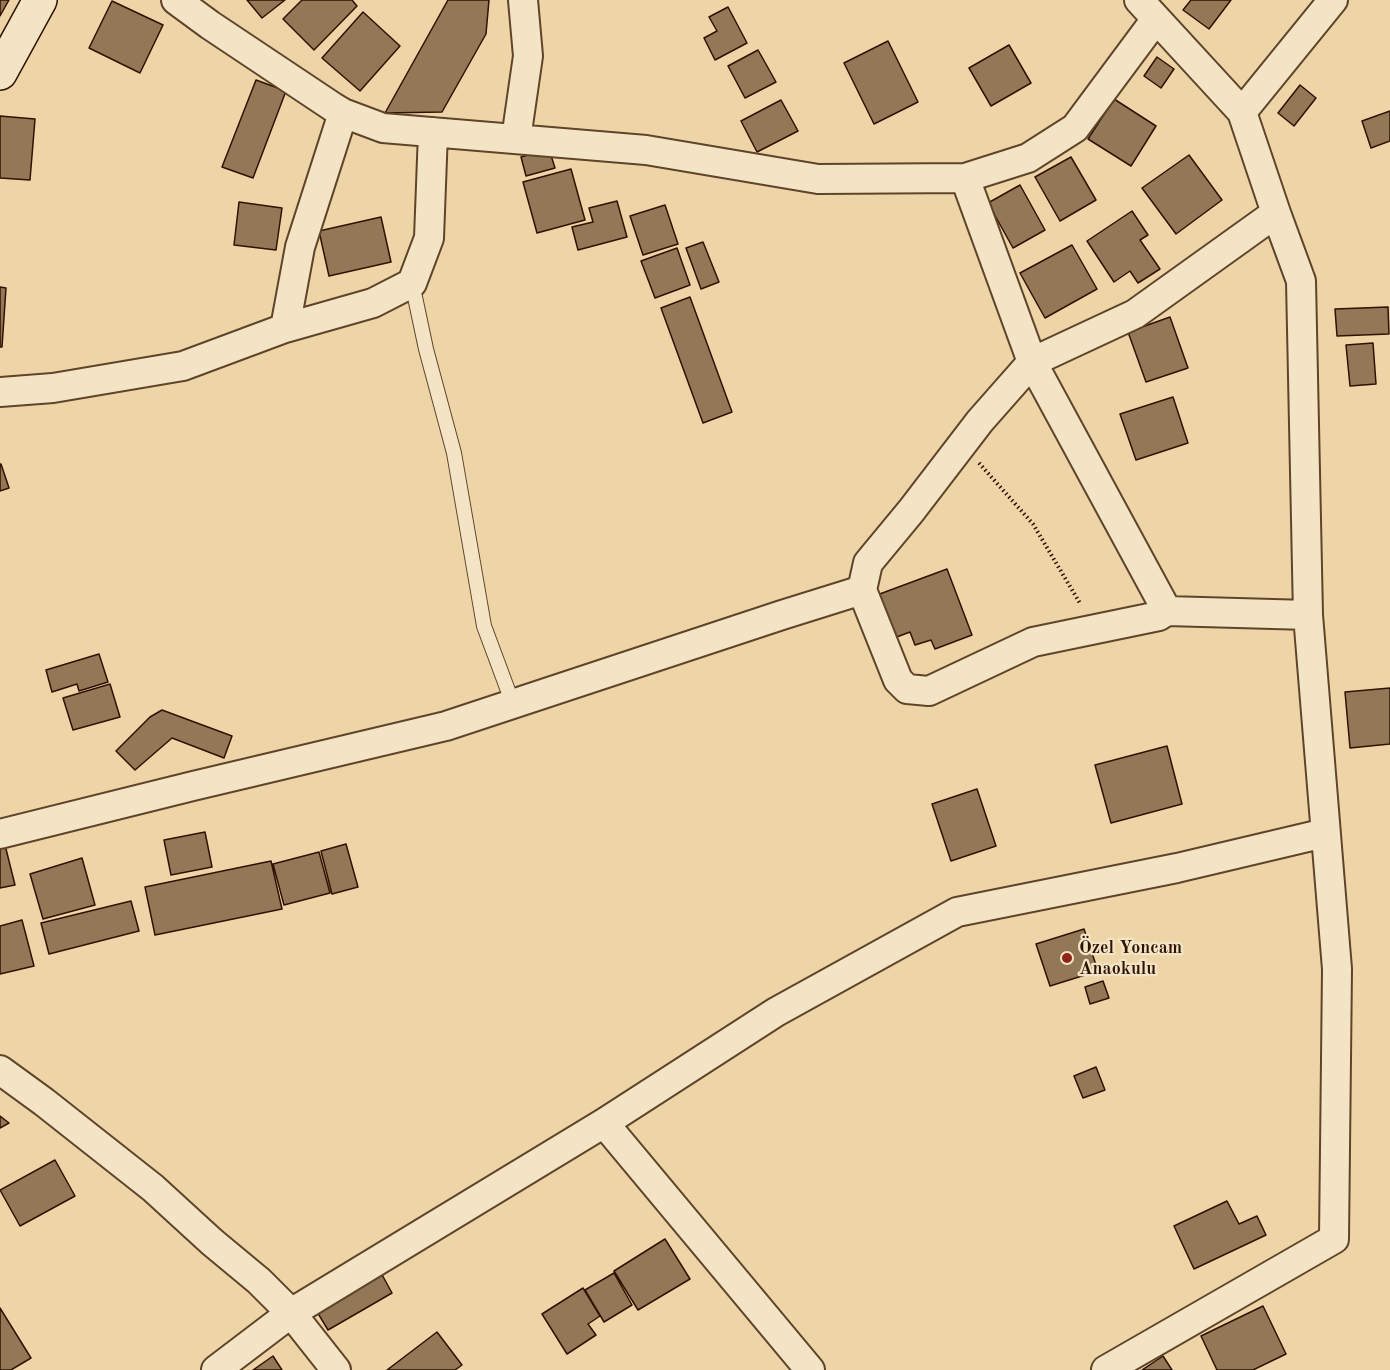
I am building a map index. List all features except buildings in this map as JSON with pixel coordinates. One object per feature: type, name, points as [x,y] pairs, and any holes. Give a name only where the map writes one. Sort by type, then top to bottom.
[{"type":"street","points":[[0,74],[40,0]]},
{"type":"street","points":[[176,0],[343,114],[383,128],[646,150],[818,179],[965,178],[1028,158],[1075,128],[1148,9],[1242,112],[1301,280],[1308,615],[1337,969],[1334,1239],[1106,1370]]},
{"type":"street","points":[[1242,112],[1333,0]]},
{"type":"street","points":[[516,139],[528,56],[530,4]]},
{"type":"street","points":[[285,328],[300,247],[343,114]]},
{"type":"street","points":[[0,392],[53,388],[183,366],[285,328],[373,303],[412,283],[429,238],[433,132]]},
{"type":"street","points":[[965,178],[1032,362],[1167,611]]},
{"type":"street","points":[[1276,213],[1135,314],[1032,362],[980,421],[868,563],[862,590],[898,680],[907,689],[929,691],[1033,642],[1159,616],[1167,611],[1308,615]]},
{"type":"street","points":[[0,834],[446,726],[862,590]]},
{"type":"street","points":[[216,1370],[291,1313],[604,1123],[776,1012],[957,912],[1177,868],[1325,833]]},
{"type":"street","points":[[0,1070],[153,1188],[259,1281],[291,1313],[336,1370]]},
{"type":"street","points":[[604,1123],[810,1370]]},
{"type":"lane","points":[[412,283],[426,349],[454,453],[484,626],[513,704]]},
{"type":"path","points":[[962,444],[1033,524],[1095,629]]},
{"type":"place","name":"Özel Yoncam Anaokulu","points":[[1067,958]]}]
